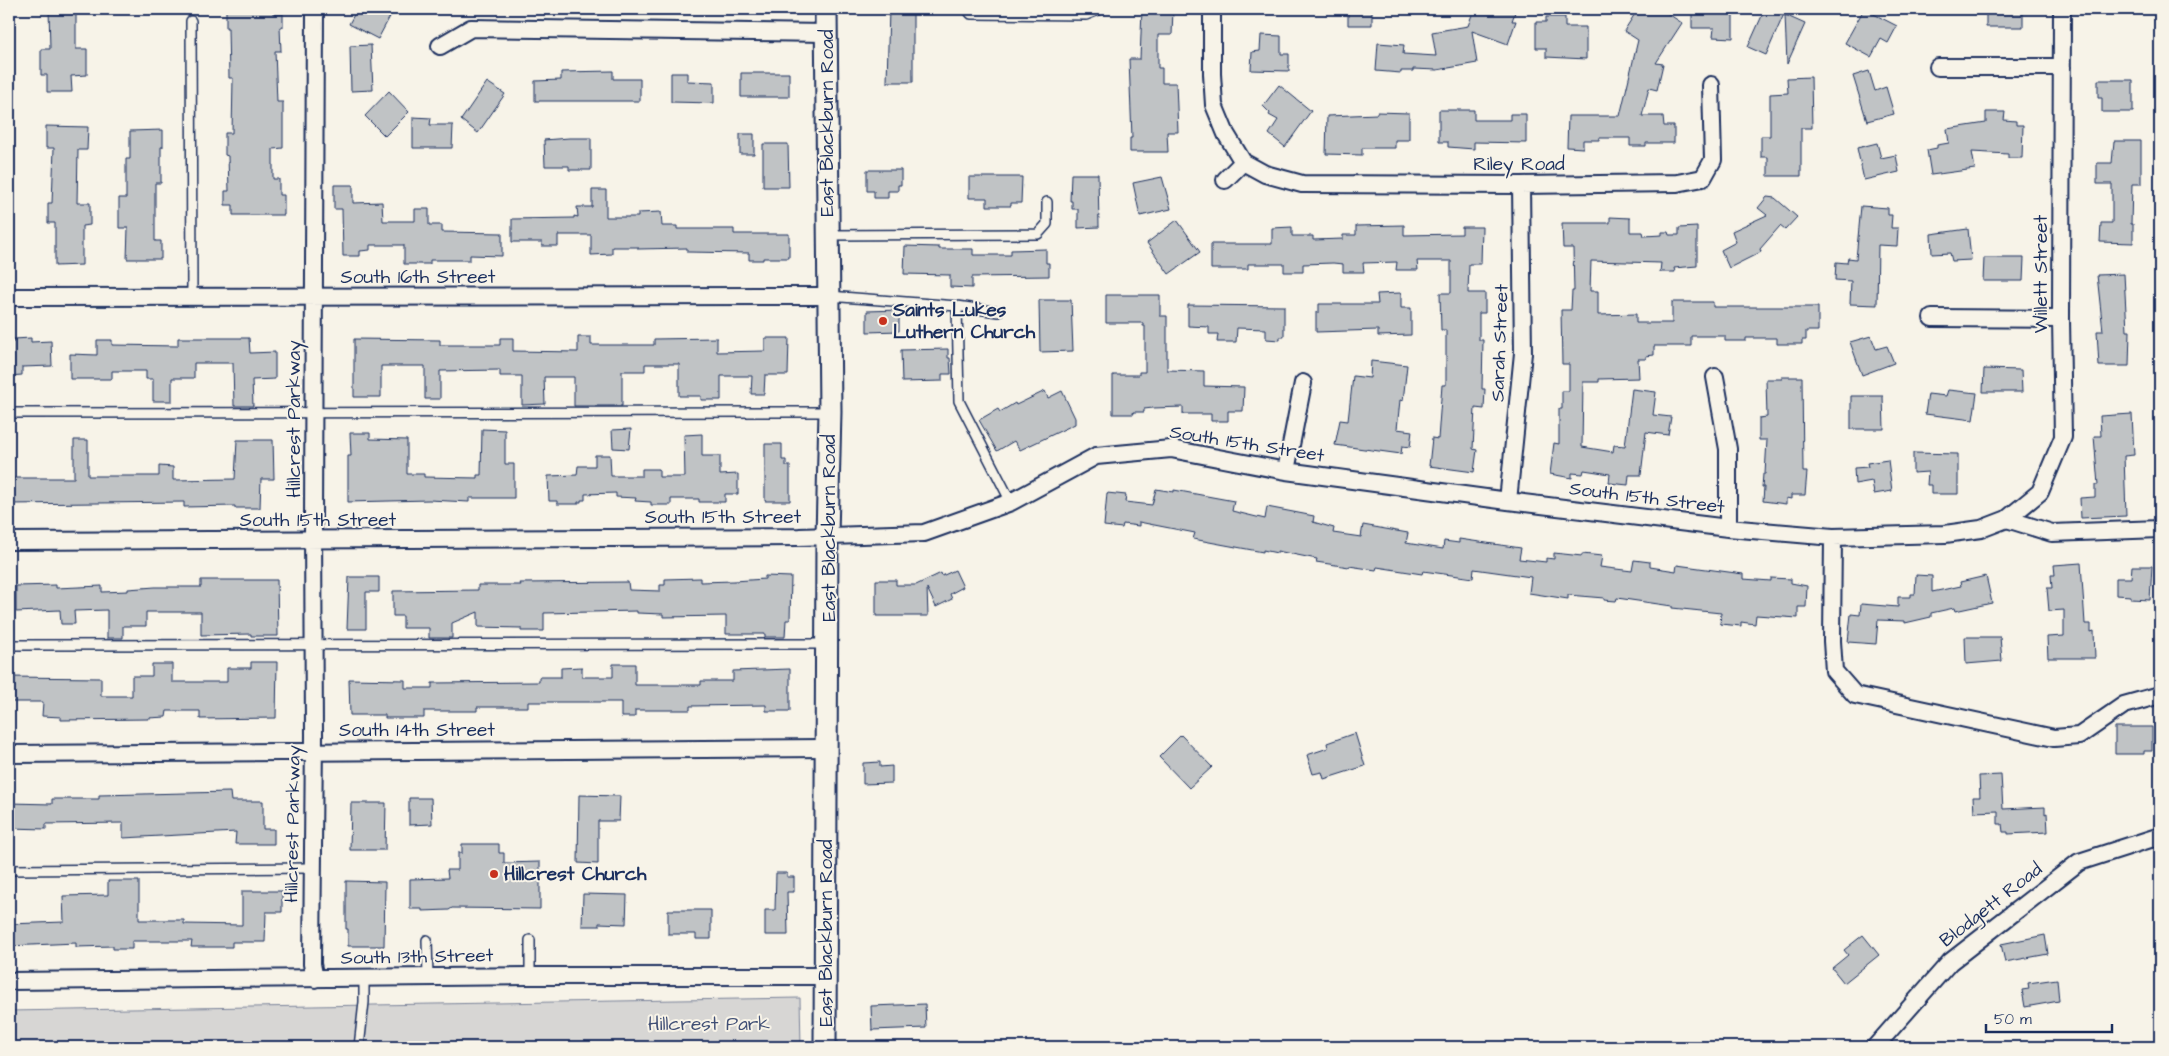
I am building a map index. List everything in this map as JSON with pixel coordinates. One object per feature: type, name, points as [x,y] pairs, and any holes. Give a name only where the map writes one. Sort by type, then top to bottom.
[{"type":"street","name":"Hillcrest Parkway","points":[[315,9],[314,751],[312,868],[312,964],[315,979]]},
{"type":"street","name":"East Blackburn Road","points":[[825,1047],[827,536],[830,412],[826,9]]},
{"type":"street","name":"Riley Road","points":[[1212,9],[1214,105],[1226,134],[1244,162],[1265,174],[1302,184],[1521,185],[1677,183],[1703,178],[1713,160],[1712,85]]},
{"type":"street","name":"Willett Street","points":[[2007,518],[2040,492],[2063,437],[2061,319],[2062,9]]},
{"type":"street","points":[[440,46],[472,28],[826,33]]},
{"type":"street","points":[[1938,67],[2062,67]]},
{"type":"street","points":[[1225,180],[1244,162]]},
{"type":"street","name":"Sarah Street","points":[[1508,501],[1523,353],[1521,185]]},
{"type":"street","name":"South 16th Street","points":[[9,297],[828,296]]},
{"type":"street","points":[[1932,318],[2061,319]]},
{"type":"street","points":[[1715,377],[1728,449],[1728,528]]},
{"type":"street","points":[[1286,471],[1303,383]]},
{"type":"street","name":"South 15th Street","points":[[9,541],[827,536],[924,533],[1012,502],[1096,456],[1172,449],[1286,471],[1508,501],[1728,528],[1833,538],[1945,534],[1981,529],[2007,518]]},
{"type":"street","points":[[2007,518],[2052,533],[2160,529]]},
{"type":"street","points":[[1833,538],[1832,641],[1834,671],[1855,696],[2054,738],[2079,736],[2124,705],[2160,695]]},
{"type":"street","name":"South 14th Street","points":[[9,754],[826,748]]},
{"type":"street","name":"Blodgett Road","points":[[1875,1047],[1950,962],[2079,862],[2160,836]]},
{"type":"street","name":"South 13th Street","points":[[9,981],[530,976],[825,976]]},
{"type":"lane","points":[[967,9],[972,14],[1086,15],[1101,9]]},
{"type":"lane","points":[[191,22],[192,297]]},
{"type":"lane","points":[[828,235],[1038,234],[1046,224],[1047,202]]},
{"type":"lane","points":[[828,296],[957,306],[998,312]]},
{"type":"lane","points":[[957,306],[959,401],[1012,502]]},
{"type":"lane","points":[[9,413],[830,412]]},
{"type":"lane","points":[[9,645],[828,644]]},
{"type":"lane","points":[[9,870],[312,868]]},
{"type":"lane","points":[[427,940],[428,977]]},
{"type":"lane","points":[[530,940],[530,976]]},
{"type":"lane","points":[[359,1047],[364,1002],[364,978]]},
{"type":"green space","name":"Hillcrest Park","points":[[800,998],[801,1047],[9,1047],[9,1011]]},
{"type":"building","points":[[49,9],[76,9],[76,49],[87,49],[87,75],[71,76],[72,92],[47,92],[47,75],[41,75],[41,49],[50,49]]},
{"type":"building","points":[[226,9],[273,9],[273,14],[283,14],[283,27],[280,27],[281,51],[275,51],[277,102],[283,102],[283,148],[273,149],[273,179],[279,179],[279,195],[284,195],[284,215],[233,215],[233,205],[225,205],[225,191],[229,191],[228,156],[225,155],[225,133],[232,133],[233,78],[229,78]]},
{"type":"building","points":[[357,9],[394,9],[378,39],[349,24]]},
{"type":"building","points":[[889,9],[913,9],[913,82],[887,82]]},
{"type":"building","points":[[1142,9],[1173,9],[1172,35],[1158,35],[1158,68],[1162,68],[1162,83],[1176,83],[1178,132],[1167,132],[1168,152],[1130,152],[1130,138],[1132,138],[1129,59],[1140,59]]},
{"type":"building","points":[[1348,9],[1372,9],[1372,25],[1348,25]]},
{"type":"building","points":[[1474,9],[1516,9],[1512,21],[1516,21],[1508,44],[1472,31],[1477,63],[1437,70],[1413,69],[1413,71],[1401,71],[1401,73],[1376,71],[1378,43],[1404,45],[1403,54],[1436,56],[1432,32],[1468,26]]},
{"type":"building","points":[[1638,9],[1661,9],[1682,23],[1656,63],[1663,64],[1657,90],[1649,88],[1642,116],[1663,116],[1664,126],[1674,126],[1674,143],[1646,143],[1646,146],[1630,146],[1630,138],[1599,138],[1599,140],[1583,140],[1583,148],[1567,147],[1568,116],[1620,116],[1638,40],[1624,31]]},
{"type":"building","points":[[1692,9],[1733,9],[1733,38],[1713,37],[1714,28],[1692,28]]},
{"type":"building","points":[[1765,9],[1773,9],[1784,14],[1766,55],[1748,47]]},
{"type":"building","points":[[1864,9],[1897,26],[1888,43],[1881,39],[1871,57],[1845,43]]},
{"type":"building","points":[[1986,9],[2023,9],[2023,27],[1986,27]]},
{"type":"building","points":[[1785,15],[1805,24],[1787,64]]},
{"type":"building","points":[[1546,17],[1565,17],[1565,27],[1586,27],[1586,59],[1546,57],[1546,48],[1536,48],[1536,22],[1546,22]]},
{"type":"building","points":[[1261,35],[1281,36],[1281,54],[1289,54],[1289,71],[1251,70],[1252,52],[1260,51]]},
{"type":"building","points":[[371,45],[373,90],[351,91],[350,46]]},
{"type":"building","points":[[613,71],[613,79],[640,79],[640,101],[535,101],[535,81],[561,80],[561,72]]},
{"type":"building","points":[[1869,71],[1875,91],[1886,87],[1894,114],[1867,121],[1853,76]]},
{"type":"building","points":[[671,73],[687,73],[687,81],[714,82],[714,103],[671,102]]},
{"type":"building","points":[[741,73],[789,73],[789,97],[741,97]]},
{"type":"building","points":[[1811,77],[1812,128],[1801,128],[1801,176],[1768,176],[1768,157],[1761,157],[1761,136],[1770,136],[1770,94],[1788,93],[1787,78]]},
{"type":"building","points":[[2098,80],[2133,80],[2133,112],[2102,112],[2102,98],[2098,98]]},
{"type":"building","points":[[487,82],[505,94],[478,133],[461,120]]},
{"type":"building","points":[[1279,85],[1311,111],[1285,147],[1269,134],[1278,120],[1269,115],[1270,113],[1263,106]]},
{"type":"building","points":[[389,91],[409,112],[385,136],[365,116]]},
{"type":"building","points":[[1439,110],[1474,110],[1474,120],[1510,120],[1510,114],[1526,114],[1526,143],[1474,142],[1474,149],[1448,147],[1448,142],[1439,142]]},
{"type":"building","points":[[1377,112],[1409,113],[1409,140],[1395,140],[1395,148],[1362,148],[1362,155],[1326,154],[1327,116],[1377,114]]},
{"type":"building","points":[[1986,112],[2005,112],[2004,120],[2016,121],[2016,125],[2023,125],[2022,158],[2008,158],[2008,154],[1972,152],[1975,169],[1931,175],[1927,150],[1937,148],[1937,145],[1949,143],[1947,129],[1986,123]]},
{"type":"building","points":[[413,117],[431,118],[430,125],[453,125],[452,148],[413,148]]},
{"type":"building","points":[[46,126],[88,127],[87,150],[78,150],[77,203],[90,203],[90,225],[82,226],[82,265],[55,266],[55,223],[48,223],[48,203],[52,203],[54,148],[46,148]]},
{"type":"building","points":[[163,130],[161,183],[155,183],[155,241],[161,241],[161,259],[127,259],[128,228],[119,228],[119,198],[126,198],[126,159],[130,159],[130,131]]},
{"type":"building","points":[[740,134],[754,134],[754,154],[740,154]]},
{"type":"building","points":[[591,138],[591,170],[569,170],[569,166],[545,166],[544,140]]},
{"type":"building","points":[[2114,141],[2141,141],[2141,184],[2132,184],[2131,224],[2133,224],[2133,243],[2100,242],[2101,223],[2112,223],[2112,184],[2097,184],[2097,163],[2112,163]]},
{"type":"building","points":[[1877,143],[1881,158],[1896,155],[1899,172],[1864,180],[1857,148]]},
{"type":"building","points":[[763,144],[788,144],[789,187],[763,187]]},
{"type":"building","points":[[867,170],[901,170],[901,185],[898,185],[898,191],[888,191],[888,198],[874,198],[874,191],[867,191]]},
{"type":"building","points":[[1071,174],[1098,174],[1099,227],[1078,228],[1078,209],[1072,209],[1072,201],[1070,201]]},
{"type":"building","points":[[969,177],[1022,177],[1021,203],[1011,203],[1011,206],[987,206],[987,198],[969,198]]},
{"type":"building","points":[[1162,177],[1171,209],[1140,216],[1133,183]]},
{"type":"building","points":[[334,185],[353,185],[353,203],[382,202],[383,221],[415,221],[415,209],[429,209],[429,225],[442,225],[442,232],[502,233],[502,256],[470,255],[470,260],[430,260],[430,264],[404,264],[404,245],[370,245],[370,250],[360,251],[360,256],[343,256],[342,209],[334,209]]},
{"type":"building","points":[[592,190],[606,190],[606,217],[638,217],[638,213],[661,212],[662,226],[677,226],[677,229],[734,229],[734,234],[789,234],[789,258],[749,260],[749,253],[687,252],[687,248],[638,249],[638,247],[612,247],[612,254],[591,255],[591,235],[558,235],[558,246],[542,246],[542,242],[512,242],[512,219],[578,217],[577,207],[592,207]]},
{"type":"building","points":[[1767,197],[1775,198],[1797,217],[1785,230],[1780,226],[1760,249],[1761,252],[1729,268],[1721,250],[1736,242],[1732,231],[1767,215],[1758,208]]},
{"type":"building","points":[[1861,206],[1888,208],[1888,215],[1892,215],[1891,228],[1898,228],[1897,246],[1878,245],[1877,305],[1850,304],[1851,281],[1835,280],[1836,262],[1847,263],[1848,258],[1856,259]]},
{"type":"building","points":[[1610,217],[1630,218],[1630,232],[1643,232],[1644,236],[1662,235],[1662,232],[1668,232],[1669,235],[1679,235],[1679,228],[1697,227],[1697,266],[1674,268],[1675,272],[1660,272],[1661,263],[1591,261],[1590,291],[1598,291],[1598,315],[1636,314],[1636,323],[1672,323],[1672,302],[1713,302],[1713,307],[1818,307],[1818,331],[1806,331],[1806,340],[1802,340],[1802,344],[1777,344],[1777,338],[1746,338],[1746,341],[1725,341],[1725,336],[1691,336],[1691,346],[1654,346],[1654,355],[1646,356],[1646,359],[1638,359],[1639,378],[1599,379],[1599,382],[1583,382],[1582,447],[1613,452],[1614,445],[1625,446],[1632,389],[1656,392],[1653,415],[1671,417],[1668,435],[1646,432],[1641,475],[1629,475],[1628,485],[1609,483],[1610,474],[1584,470],[1583,474],[1572,473],[1572,478],[1550,474],[1554,443],[1559,444],[1559,409],[1562,409],[1562,391],[1569,391],[1569,364],[1562,364],[1561,310],[1571,310],[1572,291],[1574,291],[1573,248],[1563,248],[1562,223],[1610,223]]},
{"type":"building","points":[[1177,220],[1200,252],[1169,274],[1147,243]]},
{"type":"building","points":[[1404,225],[1404,235],[1462,234],[1462,227],[1482,227],[1481,264],[1469,264],[1468,293],[1485,293],[1485,313],[1479,313],[1479,340],[1483,340],[1482,389],[1485,389],[1484,409],[1475,408],[1473,449],[1477,450],[1474,472],[1429,466],[1432,438],[1438,439],[1442,385],[1446,385],[1446,330],[1441,330],[1440,293],[1451,293],[1451,261],[1417,261],[1418,270],[1396,270],[1397,262],[1363,263],[1364,272],[1343,272],[1343,264],[1333,263],[1303,264],[1303,272],[1284,272],[1284,264],[1248,264],[1248,269],[1211,269],[1211,244],[1272,244],[1272,228],[1292,227],[1292,236],[1313,236],[1313,240],[1343,239],[1343,235],[1356,235],[1356,226]]},
{"type":"building","points":[[1968,229],[1971,260],[1952,261],[1950,253],[1932,254],[1931,234]]},
{"type":"building","points":[[905,246],[973,249],[973,255],[1011,255],[1011,250],[1046,249],[1046,263],[1049,263],[1049,276],[972,277],[972,288],[950,287],[950,275],[904,274]]},
{"type":"building","points":[[1984,258],[2024,258],[2023,281],[1983,281]]},
{"type":"building","points":[[2124,274],[2127,331],[2130,331],[2129,366],[2099,366],[2097,331],[2103,331],[2097,275]]},
{"type":"building","points":[[1401,293],[1401,308],[1411,308],[1411,335],[1378,336],[1378,330],[1316,332],[1316,312],[1319,312],[1319,304],[1378,304],[1377,294]]},
{"type":"building","points":[[1106,295],[1160,295],[1160,316],[1167,316],[1167,370],[1204,371],[1204,386],[1244,387],[1243,411],[1228,411],[1228,421],[1211,421],[1211,414],[1183,414],[1183,407],[1144,409],[1144,412],[1133,412],[1134,414],[1113,414],[1113,375],[1139,375],[1139,372],[1145,372],[1145,326],[1143,326],[1143,323],[1106,323]]},
{"type":"building","points":[[1039,300],[1071,300],[1073,351],[1040,352]]},
{"type":"building","points":[[1188,305],[1284,306],[1284,337],[1280,337],[1280,340],[1266,339],[1266,329],[1237,328],[1236,342],[1217,342],[1218,334],[1209,334],[1209,327],[1188,326]]},
{"type":"building","name":"Saints Lukes Luthern Church","points":[[899,310],[899,331],[867,332],[867,311]]},
{"type":"building","points":[[1871,336],[1876,349],[1887,346],[1894,363],[1862,375],[1850,342]]},
{"type":"building","points":[[578,337],[591,337],[591,345],[654,345],[654,339],[717,338],[717,352],[765,351],[765,338],[789,338],[788,375],[765,375],[764,394],[751,394],[752,376],[721,376],[721,400],[701,400],[701,396],[679,396],[679,364],[645,364],[645,371],[622,371],[622,406],[574,406],[574,377],[544,377],[545,404],[522,405],[522,376],[500,376],[500,370],[440,371],[440,399],[425,399],[425,366],[381,366],[381,397],[354,397],[354,339],[440,340],[440,345],[500,345],[500,338],[513,338],[513,351],[578,352]]},
{"type":"building","points":[[31,338],[31,342],[51,341],[52,366],[22,367],[22,375],[9,376],[9,342],[14,342],[14,339]]},
{"type":"building","points":[[178,338],[249,338],[250,353],[275,352],[275,379],[252,380],[253,406],[234,406],[233,363],[194,363],[194,378],[172,378],[172,401],[153,401],[153,379],[146,379],[146,371],[112,371],[112,379],[70,379],[70,354],[97,355],[97,340],[112,340],[112,345],[178,346]]},
{"type":"building","points":[[948,349],[951,374],[942,374],[942,381],[902,382],[901,350]]},
{"type":"building","points":[[1371,361],[1407,365],[1403,401],[1400,400],[1397,429],[1412,431],[1410,447],[1402,446],[1401,454],[1335,445],[1340,420],[1348,421],[1353,376],[1370,378]]},
{"type":"building","points":[[1984,369],[2021,370],[2022,392],[1983,392]]},
{"type":"building","points":[[1782,377],[1802,377],[1803,472],[1807,472],[1805,495],[1791,495],[1791,499],[1786,498],[1786,504],[1763,501],[1764,487],[1762,487],[1763,474],[1765,474],[1767,440],[1759,440],[1759,418],[1767,417],[1766,379],[1782,379]]},
{"type":"building","points":[[1948,390],[1977,393],[1973,420],[1925,414],[1928,394],[1946,396]]},
{"type":"building","points":[[1045,391],[1048,398],[1062,391],[1075,418],[1075,424],[1020,450],[1014,441],[997,451],[979,420],[998,409],[1000,412],[1015,403],[1016,405]]},
{"type":"building","points":[[1851,396],[1883,396],[1884,429],[1851,429]]},
{"type":"building","points":[[2132,414],[2134,455],[2124,456],[2126,516],[2081,518],[2080,498],[2095,497],[2095,485],[2098,485],[2094,436],[2101,436],[2100,416]]},
{"type":"building","points":[[482,429],[505,430],[505,464],[514,464],[514,498],[469,498],[469,502],[429,500],[348,502],[348,456],[351,456],[350,433],[370,433],[370,439],[407,440],[407,474],[424,474],[424,477],[477,478],[477,475],[481,475]]},
{"type":"building","points":[[631,429],[629,449],[613,448],[612,430]]},
{"type":"building","points":[[702,434],[702,456],[720,456],[720,475],[738,474],[738,494],[725,494],[725,502],[699,502],[699,499],[671,499],[671,505],[651,505],[651,502],[635,501],[636,498],[616,497],[616,493],[585,494],[585,500],[581,500],[578,504],[557,504],[557,501],[549,501],[548,476],[577,475],[578,466],[595,466],[595,455],[610,455],[611,476],[642,476],[642,469],[659,469],[659,477],[685,477],[684,435]]},
{"type":"building","points":[[74,440],[88,440],[88,476],[159,476],[159,466],[173,467],[173,480],[235,479],[237,440],[273,440],[274,479],[261,479],[260,508],[235,508],[235,506],[184,507],[184,502],[9,504],[9,478],[74,478]]},
{"type":"building","points":[[765,444],[782,444],[782,460],[786,460],[786,466],[790,466],[790,501],[765,501]]},
{"type":"building","points":[[1913,453],[1958,454],[1958,494],[1931,494],[1931,485],[1927,485],[1928,472],[1913,473]]},
{"type":"building","points":[[1888,460],[1892,491],[1874,494],[1872,481],[1855,484],[1854,468],[1868,467],[1867,463]]},
{"type":"building","points":[[1156,489],[1174,492],[1174,490],[1234,501],[1232,511],[1265,519],[1267,507],[1314,516],[1313,522],[1334,528],[1333,533],[1361,537],[1363,525],[1408,533],[1406,543],[1443,549],[1444,541],[1459,543],[1459,539],[1521,548],[1519,559],[1546,562],[1546,558],[1554,559],[1554,553],[1582,556],[1582,554],[1602,556],[1600,567],[1632,571],[1634,560],[1650,562],[1650,567],[1676,571],[1677,565],[1743,574],[1743,579],[1771,581],[1771,578],[1791,579],[1791,583],[1807,586],[1806,607],[1798,607],[1798,618],[1756,615],[1755,624],[1741,622],[1741,626],[1720,624],[1721,613],[1672,608],[1672,606],[1617,598],[1616,601],[1568,595],[1568,599],[1529,593],[1531,577],[1474,569],[1473,578],[1423,571],[1422,574],[1377,567],[1376,570],[1349,567],[1316,562],[1317,559],[1277,551],[1277,553],[1263,550],[1263,552],[1193,539],[1195,533],[1139,522],[1139,526],[1123,524],[1122,528],[1104,526],[1107,493],[1126,495],[1125,502],[1152,505]]},
{"type":"building","points":[[2081,563],[2085,624],[2091,624],[2091,632],[2094,631],[2095,658],[2048,658],[2047,637],[2064,636],[2064,610],[2049,611],[2047,588],[2052,588],[2051,575],[2055,575],[2054,565]]},
{"type":"building","points":[[2132,566],[2152,566],[2150,600],[2131,599],[2131,596],[2116,595],[2116,578],[2131,578]]},
{"type":"building","points":[[955,570],[963,587],[950,594],[952,599],[936,607],[927,588],[928,616],[876,616],[876,580],[896,580],[896,585],[916,585],[941,573],[942,576]]},
{"type":"building","points":[[1916,575],[1932,576],[1932,592],[1961,586],[1960,582],[1986,576],[1992,603],[1955,611],[1954,608],[1931,613],[1931,617],[1905,623],[1905,621],[1878,620],[1876,644],[1848,642],[1851,614],[1860,615],[1861,604],[1898,607],[1898,597],[1911,597],[1911,594],[1915,594]]},
{"type":"building","points":[[765,576],[791,577],[790,620],[786,620],[785,637],[765,637],[765,634],[726,634],[726,616],[663,617],[663,614],[637,613],[637,611],[544,613],[544,631],[521,631],[521,628],[478,627],[478,612],[452,623],[452,638],[429,638],[429,628],[403,628],[403,616],[393,616],[393,591],[478,590],[478,585],[521,585],[520,583],[628,582],[629,590],[660,591],[660,585],[665,585],[665,579],[700,578],[700,582],[734,581],[765,579]]},
{"type":"building","points":[[349,577],[379,577],[379,592],[366,592],[366,629],[347,629]]},
{"type":"building","points":[[201,580],[277,580],[278,636],[251,636],[251,634],[201,635],[201,612],[146,612],[146,626],[123,626],[123,638],[107,638],[107,610],[74,611],[75,624],[61,624],[60,610],[16,612],[16,586],[56,585],[56,588],[102,586],[102,592],[155,587],[201,587]]},
{"type":"building","points":[[1965,637],[2000,637],[2002,661],[1966,664]]},
{"type":"building","points":[[251,662],[277,662],[276,718],[200,719],[200,711],[167,711],[166,717],[148,719],[61,720],[61,717],[42,716],[43,702],[9,702],[9,677],[101,678],[101,696],[132,696],[132,676],[152,676],[152,664],[172,664],[172,682],[227,682],[227,668],[251,668]]},
{"type":"building","points":[[613,664],[635,664],[635,685],[701,685],[701,681],[733,681],[733,671],[790,669],[790,711],[766,711],[766,705],[690,706],[690,710],[635,710],[635,717],[621,717],[621,702],[528,702],[528,707],[477,707],[477,711],[424,711],[424,718],[385,718],[385,715],[350,715],[349,679],[405,680],[405,688],[432,688],[432,683],[539,682],[539,677],[561,677],[561,668],[582,667],[582,677],[613,677]]},
{"type":"building","points":[[2115,727],[2152,727],[2152,751],[2144,751],[2144,754],[2115,754]]},
{"type":"building","points":[[1355,733],[1365,766],[1324,779],[1322,772],[1313,774],[1307,755],[1328,748],[1327,743]]},
{"type":"building","points":[[1181,735],[1212,767],[1189,788],[1159,757]]},
{"type":"building","points":[[880,762],[880,767],[892,766],[892,783],[863,784],[863,763]]},
{"type":"building","points":[[2001,775],[2003,809],[2045,807],[2048,832],[2008,834],[2008,832],[2003,832],[2002,824],[1998,824],[1998,811],[1974,812],[1973,797],[1980,797],[1979,776]]},
{"type":"building","points":[[230,792],[231,801],[263,801],[263,829],[274,829],[274,844],[235,844],[236,832],[123,838],[123,823],[46,824],[46,829],[9,828],[9,803],[52,804],[52,799],[99,799],[99,795]]},
{"type":"building","points":[[579,795],[620,796],[619,821],[598,821],[598,864],[578,863]]},
{"type":"building","points":[[409,798],[431,798],[432,824],[409,825]]},
{"type":"building","points":[[351,803],[386,803],[385,850],[350,850]]},
{"type":"building","name":"Hillcrest Church","points":[[462,844],[499,844],[499,853],[504,853],[504,863],[540,862],[540,909],[452,908],[449,910],[422,911],[422,909],[410,909],[410,879],[448,878],[447,870],[458,870],[458,853],[462,853]]},
{"type":"building","points":[[776,873],[787,873],[787,877],[794,877],[794,892],[787,892],[788,935],[765,935],[765,910],[775,910]]},
{"type":"building","points":[[108,881],[139,881],[139,920],[184,920],[184,924],[242,925],[242,891],[282,891],[282,912],[266,912],[265,942],[232,942],[232,947],[191,947],[192,941],[132,941],[132,949],[113,949],[113,946],[76,947],[76,943],[9,946],[9,924],[64,922],[63,896],[108,895]]},
{"type":"building","points":[[346,881],[385,882],[384,946],[348,946]]},
{"type":"building","points":[[583,894],[627,895],[626,924],[599,923],[599,926],[582,926]]},
{"type":"building","points":[[668,910],[711,910],[711,939],[696,939],[696,934],[668,934]]},
{"type":"building","points":[[1863,935],[1879,955],[1844,983],[1832,968],[1848,955],[1844,950]]},
{"type":"building","points":[[2045,935],[2048,954],[2005,962],[2001,944]]},
{"type":"building","points":[[2057,979],[2059,1001],[2025,1007],[2022,990],[2029,989],[2028,983]]},
{"type":"building","points":[[925,1004],[926,1028],[872,1030],[871,1006]]},
{"type":"place","name":"Saints Lukes Luthern Church","points":[[883,321]]},
{"type":"place","name":"Hillcrest Church","points":[[494,874]]}]
